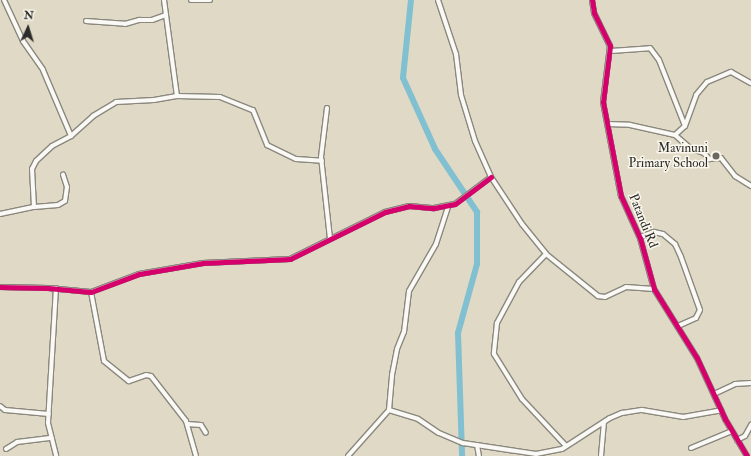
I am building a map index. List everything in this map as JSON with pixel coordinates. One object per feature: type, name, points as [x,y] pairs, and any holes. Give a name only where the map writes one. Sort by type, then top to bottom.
[{"type":"street","points":[[4,0],[19,34],[43,70],[71,136]]},
{"type":"street","points":[[164,0],[177,96]]},
{"type":"street","points":[[191,0],[210,0]]},
{"type":"street","points":[[438,0],[456,54],[467,116],[483,162],[491,177],[522,224],[546,254],[598,296],[605,297],[626,287],[654,289]]},
{"type":"street","name":"Patandi Rd","points":[[592,0],[594,12],[608,39],[611,51],[603,102],[621,196],[640,237],[654,289],[697,358],[721,410],[747,456]]},
{"type":"street","points":[[86,21],[125,24],[139,20],[152,20],[166,15]]},
{"type":"street","points":[[611,51],[650,48],[659,60],[685,126]]},
{"type":"street","points":[[675,135],[685,126],[696,95],[707,82],[731,72],[751,83]]},
{"type":"street","points":[[34,207],[32,182],[34,165],[52,146],[71,136],[93,116],[113,103],[154,100],[177,96],[220,97],[251,109],[257,116],[261,136],[267,145],[296,159],[322,161]]},
{"type":"street","points":[[327,108],[322,161],[330,239]]},
{"type":"street","points":[[607,124],[637,127],[675,135],[690,148],[704,153],[709,159],[721,158],[735,176],[751,186]]},
{"type":"street","points":[[0,214],[34,207],[58,205],[65,201],[67,187],[63,175]]},
{"type":"street","points":[[0,287],[56,288],[91,292],[139,274],[203,263],[287,260],[385,212],[409,206],[448,206],[464,200],[491,177]]},
{"type":"street","points":[[348,456],[389,410],[392,374],[404,332],[409,291],[436,244],[448,206]]},
{"type":"street","points":[[640,237],[654,232],[663,234],[675,244],[682,257],[700,310],[696,318],[678,326]]},
{"type":"street","points":[[546,254],[519,282],[497,323],[494,354],[522,399],[566,446]]},
{"type":"street","points":[[56,288],[48,414],[48,426],[56,456]]},
{"type":"street","points":[[91,292],[104,361],[129,381],[151,376],[187,424],[196,456]]},
{"type":"street","points":[[714,394],[730,386],[751,383]]},
{"type":"street","points":[[0,406],[5,410],[48,414]]},
{"type":"street","points":[[389,410],[418,419],[439,433],[458,442],[536,454],[554,452],[616,415],[638,411],[682,417],[721,410]]},
{"type":"street","points":[[601,456],[604,438],[604,423]]},
{"type":"street","points":[[187,424],[201,425],[206,433]]},
{"type":"street","points":[[737,440],[745,436],[751,425]]},
{"type":"street","points":[[691,448],[732,431]]},
{"type":"street","points":[[6,449],[17,442],[52,438]]},
{"type":"street","points":[[476,445],[479,456]]},
{"type":"waterway","points":[[411,0],[403,78],[435,149],[477,212],[477,264],[458,333],[462,456]]},
{"type":"cycle path","points":[[592,0],[594,13],[610,46],[603,102],[621,196],[640,238],[654,289],[697,358],[725,419],[747,456]]},
{"type":"cycle path","points":[[0,287],[48,288],[91,292],[139,274],[203,263],[290,259],[385,212],[409,206],[434,208],[455,204],[491,177]]},
{"type":"place","name":"Mavinuni Primary School","points":[[716,156]]}]
